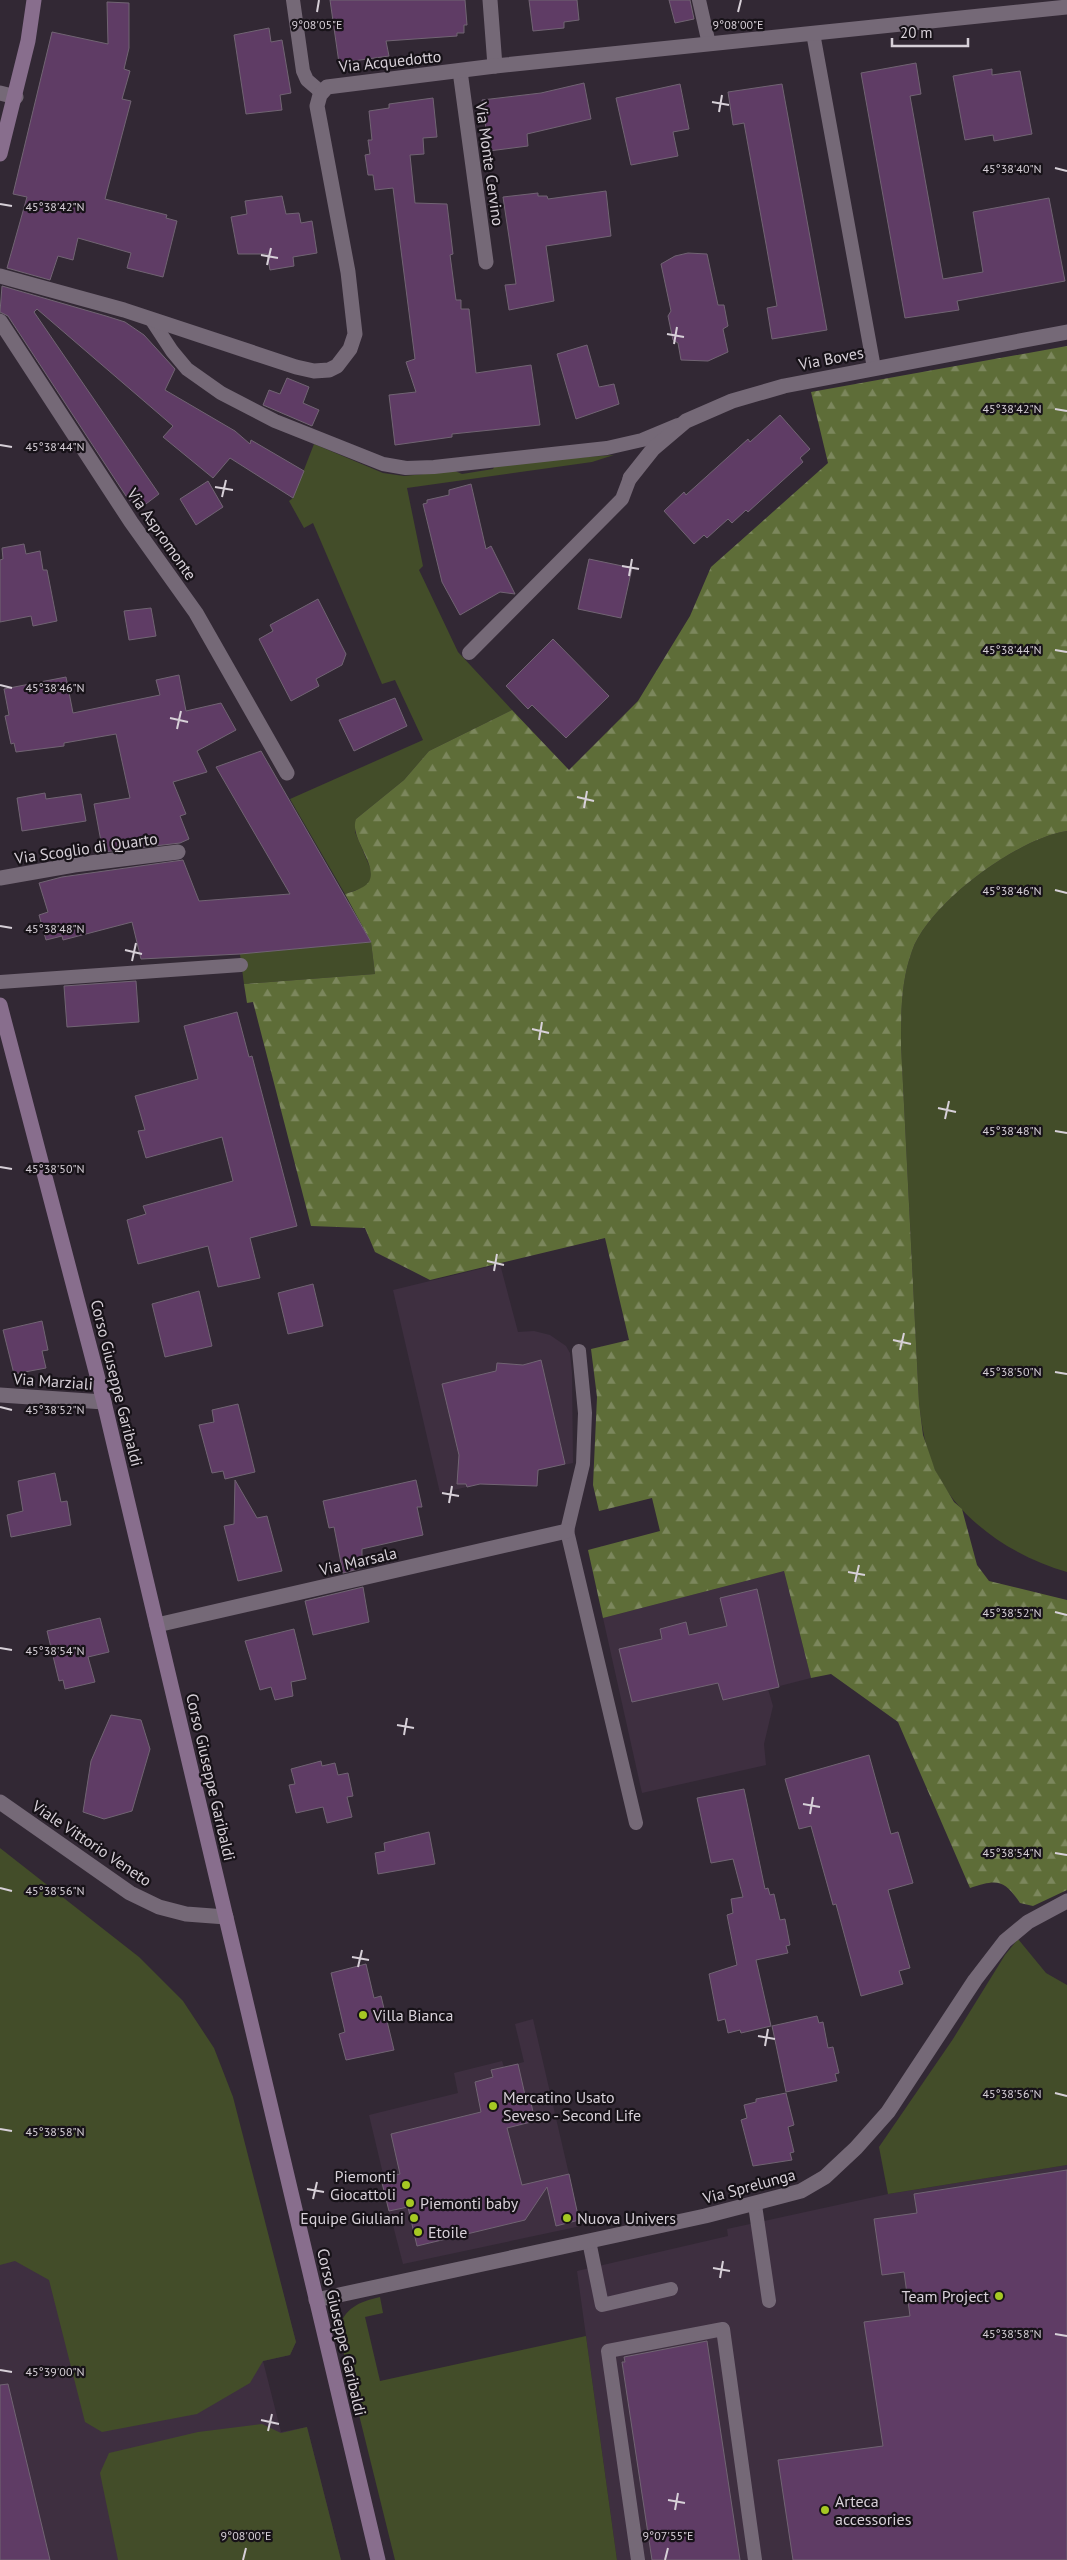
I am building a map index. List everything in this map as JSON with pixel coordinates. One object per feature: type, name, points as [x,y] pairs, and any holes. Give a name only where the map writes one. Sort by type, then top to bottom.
[{"type":"main road","points":[[0,154],[16,97],[28,42],[34,0]]},
{"type":"main road","name":"Corso Giuseppe Garibaldi","points":[[0,1005],[104,1402],[378,2560]]},
{"type":"street","points":[[490,0],[496,66]]},
{"type":"street","name":"Via Acquedotto","points":[[0,276],[151,319],[296,367],[314,371],[328,370],[337,366],[344,359],[355,334],[317,110],[318,99],[322,92],[334,84],[1067,6]]},
{"type":"street","name":"Via Monte Cervino","points":[[460,71],[486,262]]},
{"type":"street","points":[[0,93],[16,97]]},
{"type":"street","name":"Via Aspromonte","points":[[0,321],[131,522],[196,613],[287,773]]},
{"type":"street","name":"Via Boves","points":[[630,478],[653,449],[686,421],[732,401],[784,386],[1067,332]]},
{"type":"street","name":"Via Scoglio di Quarto","points":[[0,878],[74,865],[178,852]]},
{"type":"street","name":"Via Marziali","points":[[0,1395],[104,1402]]},
{"type":"street","name":"Via Marsala","points":[[158,1625],[567,1531]]},
{"type":"street","name":"Viale Vittorio Veneto","points":[[0,1802],[130,1893],[168,1910],[186,1914],[226,1917]]},
{"type":"street","name":"Via Sprelunga","points":[[316,2300],[755,2204],[801,2191],[826,2177],[856,2148],[888,2112],[975,1980],[1005,1941],[1028,1922],[1067,1901]]},
{"type":"lane","points":[[293,0],[303,71],[308,80],[322,92]]},
{"type":"lane","points":[[699,0],[709,44]]},
{"type":"lane","points":[[813,33],[874,368]]},
{"type":"lane","points":[[151,319],[172,351],[187,369],[221,393],[275,421],[383,464],[406,468],[434,467],[607,448],[642,440],[686,421]]},
{"type":"lane","points":[[469,653],[622,499],[630,478]]},
{"type":"lane","points":[[0,982],[241,965]]},
{"type":"lane","points":[[579,1351],[585,1413],[584,1464],[567,1531],[636,1823]]},
{"type":"lane","points":[[755,2204],[770,2300]]},
{"type":"lane","points":[[589,2241],[602,2305],[671,2289]]},
{"type":"lane","points":[[638,2560],[608,2351],[723,2329],[755,2560]]},
{"type":"shaded area","points":[[500,1264],[518,1332],[534,1331],[550,1335],[566,1346],[570,1353],[573,1463],[539,1470],[537,1486],[480,1484],[440,1493],[393,1290]]},
{"type":"shaded area","points":[[784,1571],[811,1678],[768,1689],[773,1706],[764,1744],[766,1765],[642,1793],[603,1618]]},
{"type":"shaded area","points":[[0,1850],[221,2090],[251,2172],[296,2342],[290,2355],[263,2361],[281,2432],[307,2427],[341,2560],[0,2560]]},
{"type":"shaded area","points":[[533,2019],[581,2226],[403,2264],[381,2179],[384,2178],[369,2115],[458,2093],[454,2073],[502,2061],[504,2067],[524,2062],[515,2024]]},
{"type":"shaded area","points":[[1067,2165],[1067,2560],[617,2560],[577,2271],[728,2236],[727,2229],[888,2194]]},
{"type":"green space","points":[[1067,346],[1067,831],[1047,836],[1001,859],[956,894],[936,913],[922,932],[908,962],[902,997],[901,1021],[919,1403],[923,1435],[935,1470],[954,1502],[962,1509],[977,1565],[989,1581],[1067,1600],[1067,1890],[1033,1906],[1020,1903],[1009,1889],[999,1883],[987,1883],[970,1888],[898,1722],[831,1674],[811,1678],[784,1571],[603,1618],[588,1550],[660,1531],[652,1498],[599,1511],[593,1485],[597,1397],[591,1349],[629,1340],[605,1238],[430,1280],[375,1252],[365,1228],[311,1226],[253,1002],[247,1003],[244,984],[375,974],[371,942],[345,894],[363,887],[369,881],[371,873],[357,837],[356,819],[404,780],[429,751],[512,710],[569,770],[638,701],[690,616],[711,567],[828,463],[811,392]]},
{"type":"green space","points":[[314,444],[383,473],[404,476],[455,471],[462,474],[493,469],[496,464],[614,455],[592,462],[407,488],[423,566],[419,570],[458,652],[512,710],[429,751],[404,780],[356,819],[355,832],[371,870],[371,879],[365,887],[345,894],[290,799],[423,740],[395,680],[382,684],[313,523],[304,528],[289,501],[293,498]]},
{"type":"green space","points":[[1067,831],[1067,1572],[1027,1557],[1008,1547],[973,1521],[945,1488],[935,1470],[926,1446],[919,1403],[901,1021],[902,997],[908,962],[922,932],[936,913],[956,894],[1001,859],[1047,836]]},
{"type":"green space","points":[[371,942],[375,974],[244,984],[240,954]]},
{"type":"green space","points":[[0,1848],[139,1957],[183,2001],[214,2048],[233,2097],[296,2342],[290,2355],[263,2361],[250,2383],[197,2414],[102,2432],[85,2422],[49,2280],[15,2261],[0,2265]]},
{"type":"green space","points":[[1018,1939],[1046,1973],[1067,1985],[1067,2165],[888,2194],[879,2147],[953,2039],[1005,1955]]},
{"type":"green space","points":[[380,2297],[383,2313],[365,2317],[380,2381],[586,2336],[617,2560],[395,2560],[338,2330],[344,2316],[353,2307]]},
{"type":"green space","points":[[262,2424],[281,2433],[307,2427],[341,2560],[118,2560],[100,2473],[109,2453],[198,2432]]},
{"type":"building","points":[[330,0],[465,0],[467,25],[464,25],[464,33],[457,33],[457,36],[386,41],[389,56],[339,63]]},
{"type":"building","points":[[529,0],[577,0],[579,20],[564,22],[564,28],[533,31]]},
{"type":"building","points":[[669,0],[690,0],[694,19],[675,23]]},
{"type":"building","points":[[107,2],[129,3],[129,48],[124,69],[130,71],[122,99],[131,101],[105,199],[167,215],[166,218],[177,221],[163,277],[127,268],[131,253],[78,238],[73,260],[58,256],[50,280],[7,268],[27,197],[13,194],[52,32],[108,44]]},
{"type":"building","points":[[269,28],[271,42],[282,40],[291,93],[280,95],[282,110],[246,114],[234,35]]},
{"type":"building","points":[[916,63],[921,94],[910,96],[943,279],[983,272],[973,212],[1049,198],[1065,281],[957,301],[959,310],[905,318],[861,73]]},
{"type":"building","points":[[992,69],[992,75],[1020,71],[1032,134],[994,141],[993,135],[965,140],[953,76]]},
{"type":"building","points":[[584,83],[591,119],[527,134],[528,146],[489,151],[482,100],[541,93]]},
{"type":"building","points":[[680,84],[689,129],[673,132],[678,156],[631,165],[616,98]]},
{"type":"building","points":[[782,84],[827,330],[772,339],[767,308],[777,306],[766,244],[744,123],[733,125],[728,92]]},
{"type":"building","points":[[433,98],[437,137],[423,138],[424,154],[410,155],[415,203],[447,204],[453,254],[450,255],[456,300],[461,300],[461,309],[469,309],[476,373],[531,365],[540,425],[452,434],[452,437],[395,445],[389,395],[416,392],[406,362],[415,359],[393,188],[375,190],[373,175],[368,175],[365,155],[370,154],[368,140],[372,140],[369,111],[389,108],[389,104]]},
{"type":"building","points":[[606,191],[611,236],[546,246],[554,301],[509,310],[505,285],[516,284],[503,197],[538,193],[538,196],[547,196],[548,199]]},
{"type":"building","points":[[282,196],[286,214],[299,213],[301,223],[312,221],[317,253],[293,257],[294,266],[270,270],[267,254],[238,254],[231,217],[247,214],[245,201]]},
{"type":"building","points":[[688,253],[707,254],[718,305],[724,305],[728,326],[723,329],[728,352],[708,361],[681,360],[678,343],[673,340],[668,316],[671,311],[661,264],[675,256]]},
{"type":"building","points":[[2,286],[125,322],[144,335],[175,369],[165,390],[235,431],[250,444],[251,440],[304,471],[293,498],[230,458],[213,478],[163,437],[173,426],[37,309],[34,312],[159,494],[138,510],[126,496],[8,316],[0,312]]},
{"type":"building","points":[[587,345],[599,387],[614,384],[619,404],[576,419],[557,354]]},
{"type":"building","points":[[287,378],[309,387],[303,403],[319,410],[312,426],[263,405],[269,390],[280,394]]},
{"type":"building","points":[[780,415],[810,449],[800,458],[803,462],[748,512],[746,510],[732,523],[728,519],[707,538],[704,535],[694,544],[664,511],[684,492],[686,495],[748,439],[750,442]]},
{"type":"building","points":[[208,481],[223,507],[196,525],[180,499]]},
{"type":"building","points":[[471,484],[486,549],[491,546],[515,594],[500,592],[460,615],[442,582],[423,504],[427,503],[427,500],[449,495],[449,490]]},
{"type":"building","points":[[24,544],[26,554],[40,551],[43,570],[47,570],[57,621],[33,626],[31,616],[0,622],[0,560],[3,559],[2,548]]},
{"type":"building","points":[[589,559],[632,568],[621,618],[578,609]]},
{"type":"building","points":[[318,599],[346,654],[342,665],[316,679],[319,686],[291,701],[259,639],[273,631],[270,625]]},
{"type":"building","points":[[151,608],[156,636],[129,640],[124,611]]},
{"type":"building","points":[[553,639],[609,696],[566,738],[532,705],[528,709],[506,686]]},
{"type":"building","points":[[179,675],[186,711],[221,703],[236,730],[197,751],[207,772],[173,782],[186,814],[180,816],[189,839],[180,843],[103,852],[94,804],[130,798],[116,734],[64,743],[64,746],[16,752],[14,743],[11,744],[5,716],[9,715],[4,689],[66,677],[73,713],[160,695],[156,680]]},
{"type":"building","points":[[395,698],[407,726],[354,751],[339,720]]},
{"type":"building","points":[[261,751],[371,942],[240,954],[141,959],[132,922],[63,940],[62,936],[46,940],[39,915],[48,912],[39,883],[62,877],[183,860],[199,901],[290,894],[216,767]]},
{"type":"building","points":[[45,793],[46,799],[81,794],[86,821],[22,831],[17,798]]},
{"type":"building","points":[[136,981],[139,1022],[67,1027],[64,986]]},
{"type":"building","points":[[237,1012],[249,1057],[252,1056],[297,1226],[250,1238],[260,1278],[218,1287],[208,1246],[138,1264],[127,1220],[146,1214],[143,1206],[233,1181],[222,1137],[146,1158],[138,1131],[145,1130],[135,1096],[198,1079],[184,1026]]},
{"type":"building","points":[[313,1284],[323,1326],[288,1334],[278,1293]]},
{"type":"building","points":[[199,1291],[212,1346],[165,1357],[152,1304]]},
{"type":"building","points":[[42,1321],[48,1350],[42,1351],[46,1368],[14,1374],[3,1330]]},
{"type":"building","points":[[541,1360],[565,1464],[538,1470],[537,1486],[480,1484],[467,1487],[466,1484],[457,1484],[459,1455],[442,1384],[496,1371],[497,1363],[523,1365]]},
{"type":"building","points":[[238,1404],[255,1472],[225,1479],[223,1471],[212,1473],[199,1425],[214,1422],[212,1410]]},
{"type":"building","points":[[55,1473],[61,1502],[67,1501],[71,1525],[11,1537],[7,1515],[23,1511],[18,1481]]},
{"type":"building","points":[[235,1480],[257,1518],[267,1516],[282,1571],[238,1581],[224,1526],[234,1524]]},
{"type":"building","points":[[416,1480],[422,1507],[417,1507],[423,1535],[362,1549],[362,1568],[343,1573],[334,1527],[329,1528],[323,1501]]},
{"type":"building","points":[[363,1587],[369,1622],[313,1635],[305,1601]]},
{"type":"building","points":[[757,1589],[779,1687],[723,1700],[718,1683],[632,1702],[619,1649],[662,1639],[660,1629],[686,1622],[689,1635],[727,1626],[720,1598]]},
{"type":"building","points":[[100,1618],[109,1652],[88,1657],[95,1682],[65,1689],[63,1680],[59,1681],[47,1631]]},
{"type":"building","points":[[294,1629],[306,1679],[291,1682],[293,1696],[275,1700],[271,1687],[260,1690],[245,1641]]},
{"type":"building","points":[[111,1715],[141,1720],[150,1749],[132,1811],[104,1819],[83,1812],[91,1761]]},
{"type":"building","points":[[869,1755],[891,1834],[898,1832],[913,1883],[888,1890],[910,1968],[899,1971],[903,1984],[861,1996],[836,1904],[833,1905],[811,1826],[799,1829],[785,1779]]},
{"type":"building","points":[[321,1761],[322,1766],[335,1763],[338,1775],[348,1773],[353,1796],[347,1797],[352,1817],[327,1823],[323,1807],[296,1813],[289,1785],[295,1784],[291,1769]]},
{"type":"building","points":[[744,1789],[765,1889],[768,1888],[770,1895],[774,1894],[780,1920],[785,1919],[790,1945],[786,1946],[788,1953],[756,1960],[771,2026],[741,2033],[740,2030],[728,2033],[725,2019],[718,2021],[709,1974],[737,1965],[727,1915],[733,1913],[731,1899],[743,1897],[733,1859],[711,1863],[697,1798]]},
{"type":"building","points":[[429,1832],[435,1864],[378,1874],[375,1853],[385,1851],[384,1843]]},
{"type":"building","name":"Villa Bianca","points":[[366,1964],[374,1998],[381,1996],[394,2050],[346,2060],[339,2034],[345,2032],[331,1973]]},
{"type":"building","points":[[817,2016],[819,2023],[823,2022],[828,2048],[833,2047],[839,2073],[835,2074],[837,2081],[786,2092],[772,2026]]},
{"type":"building","points":[[518,2064],[525,2095],[529,2094],[535,2121],[507,2128],[522,2185],[569,2174],[579,2220],[556,2226],[547,2187],[525,2220],[417,2246],[408,2207],[389,2211],[381,2179],[400,2174],[391,2134],[481,2112],[475,2082],[493,2077],[491,2070]]},
{"type":"building","points":[[786,2093],[794,2125],[788,2127],[794,2152],[790,2153],[792,2160],[753,2166],[741,2120],[747,2118],[744,2105],[756,2102],[756,2099]]},
{"type":"building","points":[[1067,2170],[1067,2560],[793,2560],[778,2460],[883,2446],[864,2322],[910,2316],[904,2272],[882,2275],[874,2219],[917,2213],[914,2194]]},
{"type":"building","points":[[707,2341],[740,2560],[652,2560],[622,2362],[625,2362],[624,2357]]},
{"type":"building","points":[[8,2384],[50,2560],[0,2560],[0,2385]]},
{"type":"place","name":"Villa Bianca","points":[[363,2015]]},
{"type":"place","name":"Mercatino Usato Seveso - Second Life","points":[[493,2106]]},
{"type":"place","name":"Piemonti Giocattoli","points":[[406,2185]]},
{"type":"place","name":"Piemonti baby","points":[[410,2203]]},
{"type":"place","name":"Equipe Giuliani","points":[[414,2218]]},
{"type":"place","name":"Nuova Univers","points":[[567,2218]]},
{"type":"place","name":"Etoile","points":[[418,2232]]},
{"type":"place","name":"Team Project","points":[[999,2296]]},
{"type":"place","name":"Arteca accessories","points":[[825,2510]]}]
